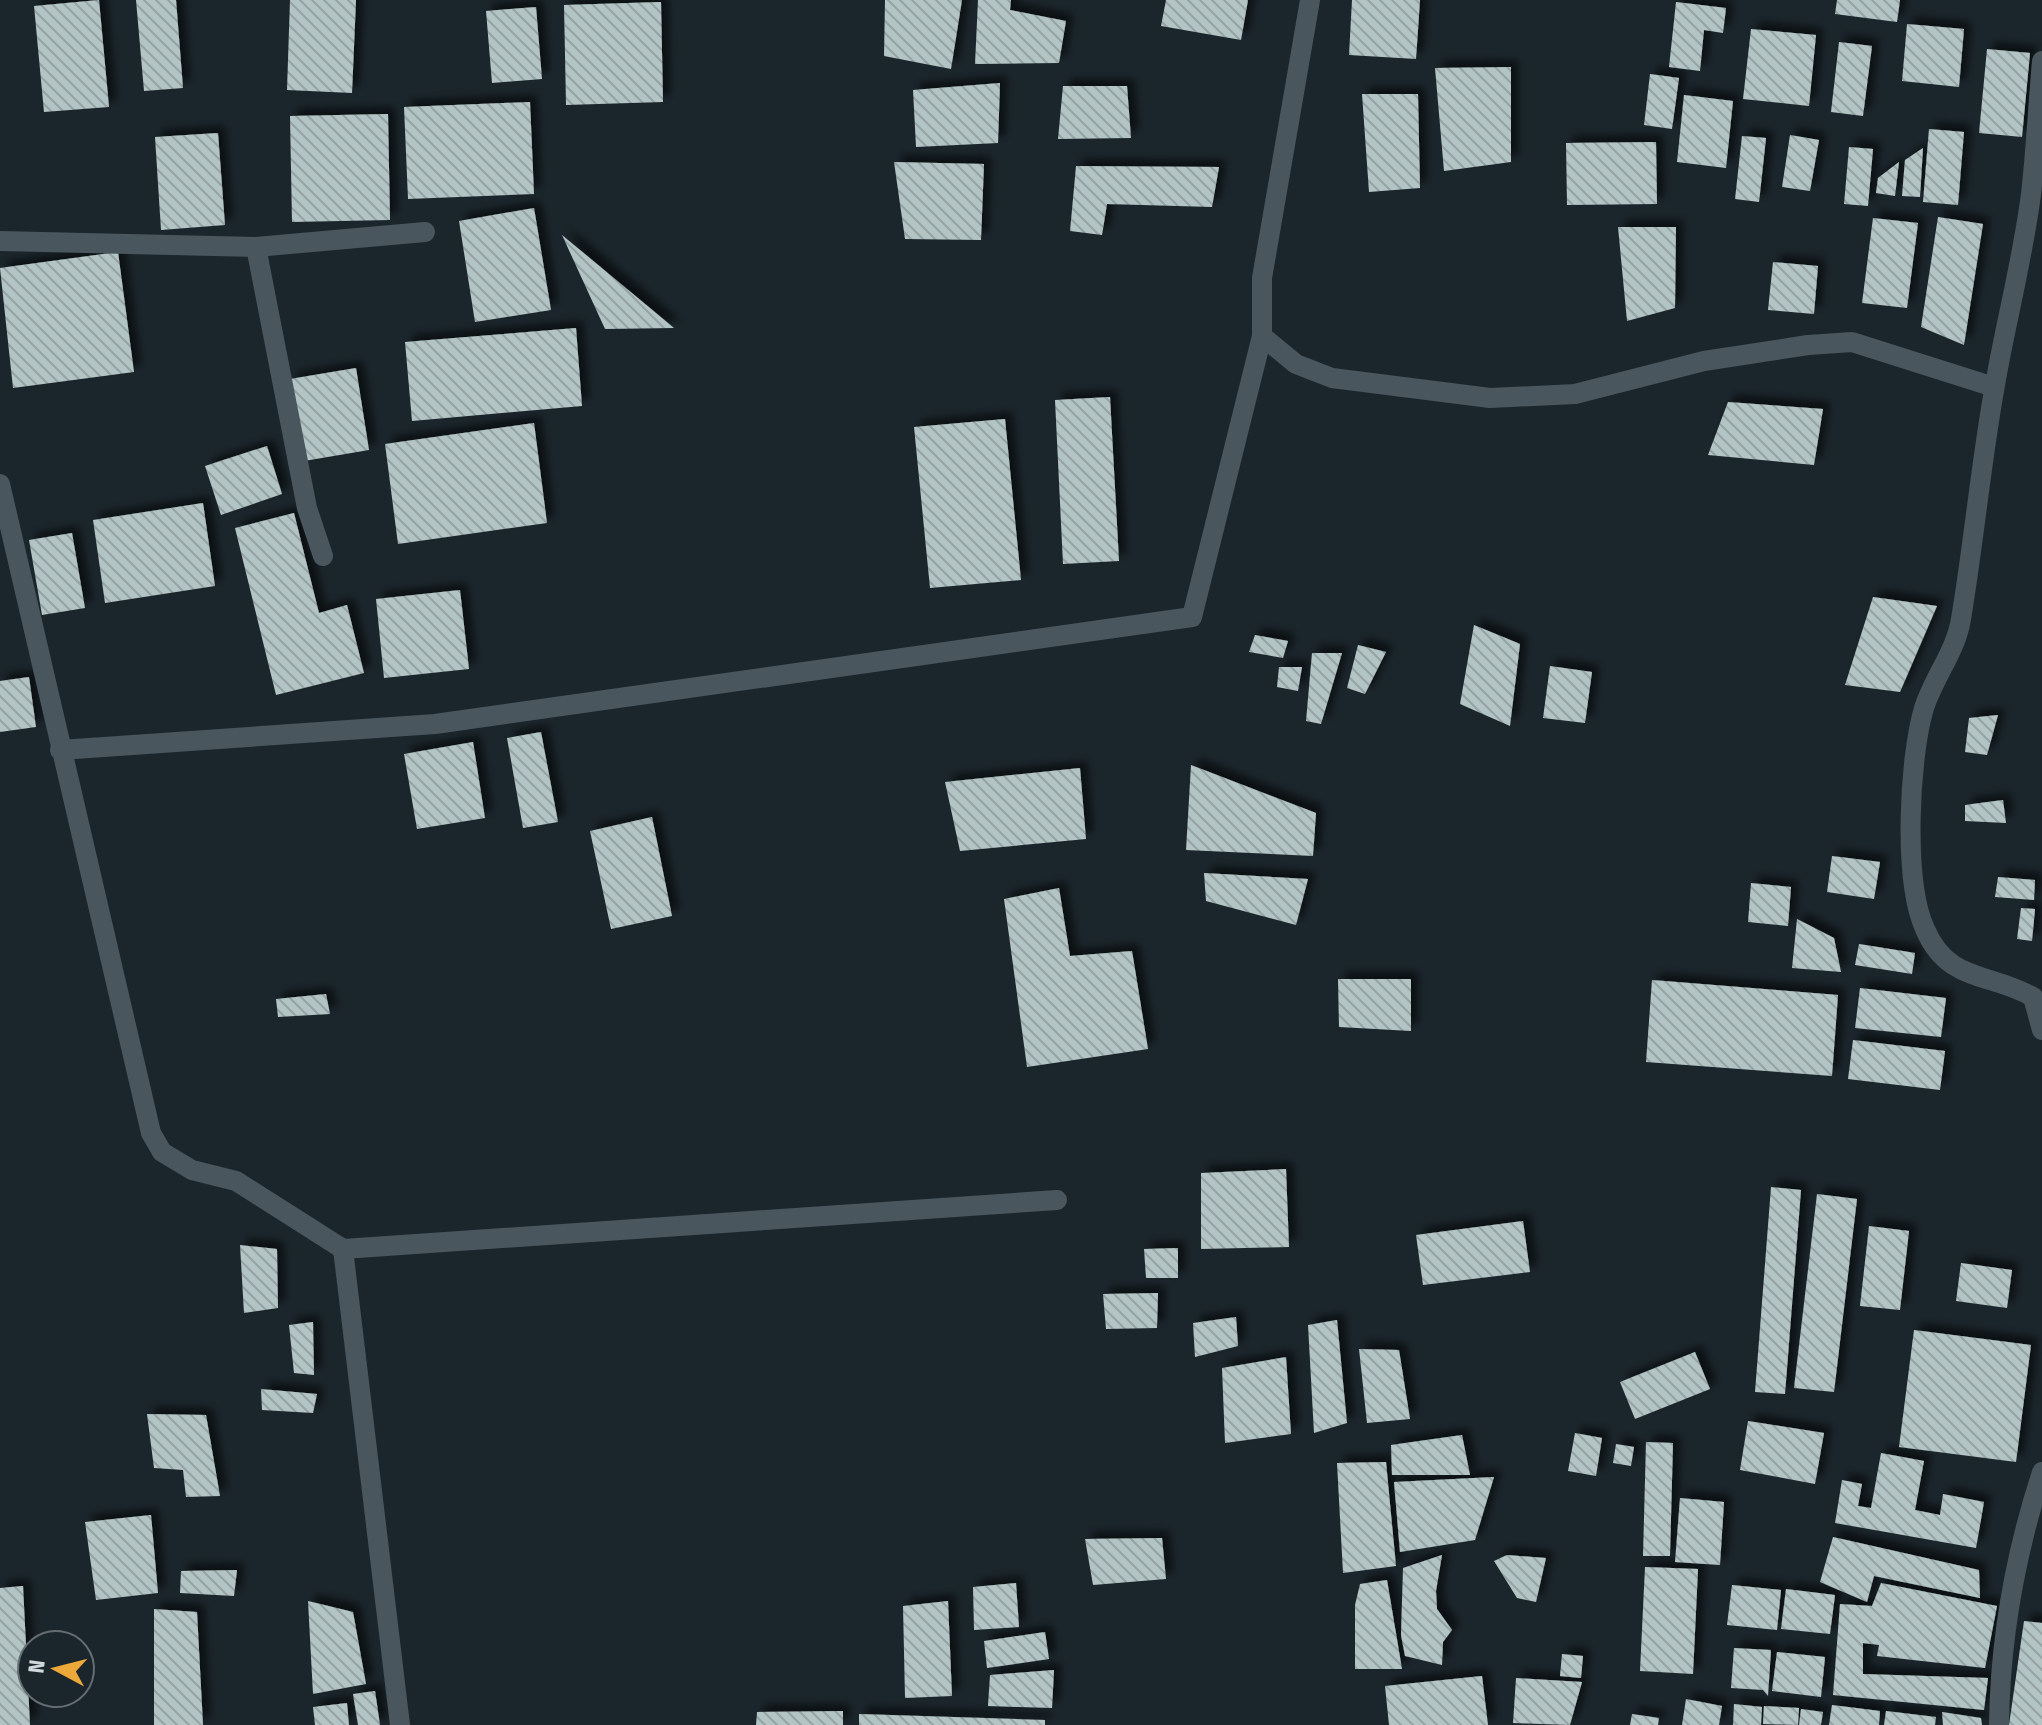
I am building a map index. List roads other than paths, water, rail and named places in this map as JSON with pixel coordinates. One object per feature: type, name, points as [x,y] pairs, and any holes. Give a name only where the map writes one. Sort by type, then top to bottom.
[{"type":"street","points":[[60,750],[435,724],[1192,617],[1262,336],[1262,278],[1310,0]]},
{"type":"street","points":[[2042,61],[2031,197],[1994,387],[1960,628],[1925,705],[1915,746],[1910,803],[1912,847],[1924,929],[1948,964],[1978,977],[2010,984],[2033,997],[2042,1030]]},
{"type":"street","points":[[0,241],[256,247],[425,232]]},
{"type":"street","points":[[256,247],[307,508],[323,556]]},
{"type":"street","points":[[1262,336],[1296,364],[1332,378],[1490,398],[1575,394],[1704,361],[1808,345],[1852,342],[1994,387]]},
{"type":"street","points":[[0,484],[60,750],[155,1143],[162,1152],[192,1170],[236,1181],[343,1249],[1057,1200]]},
{"type":"street","points":[[343,1249],[400,1725]]},
{"type":"street","points":[[1999,1725],[2020,1540],[2042,1472]]}]
